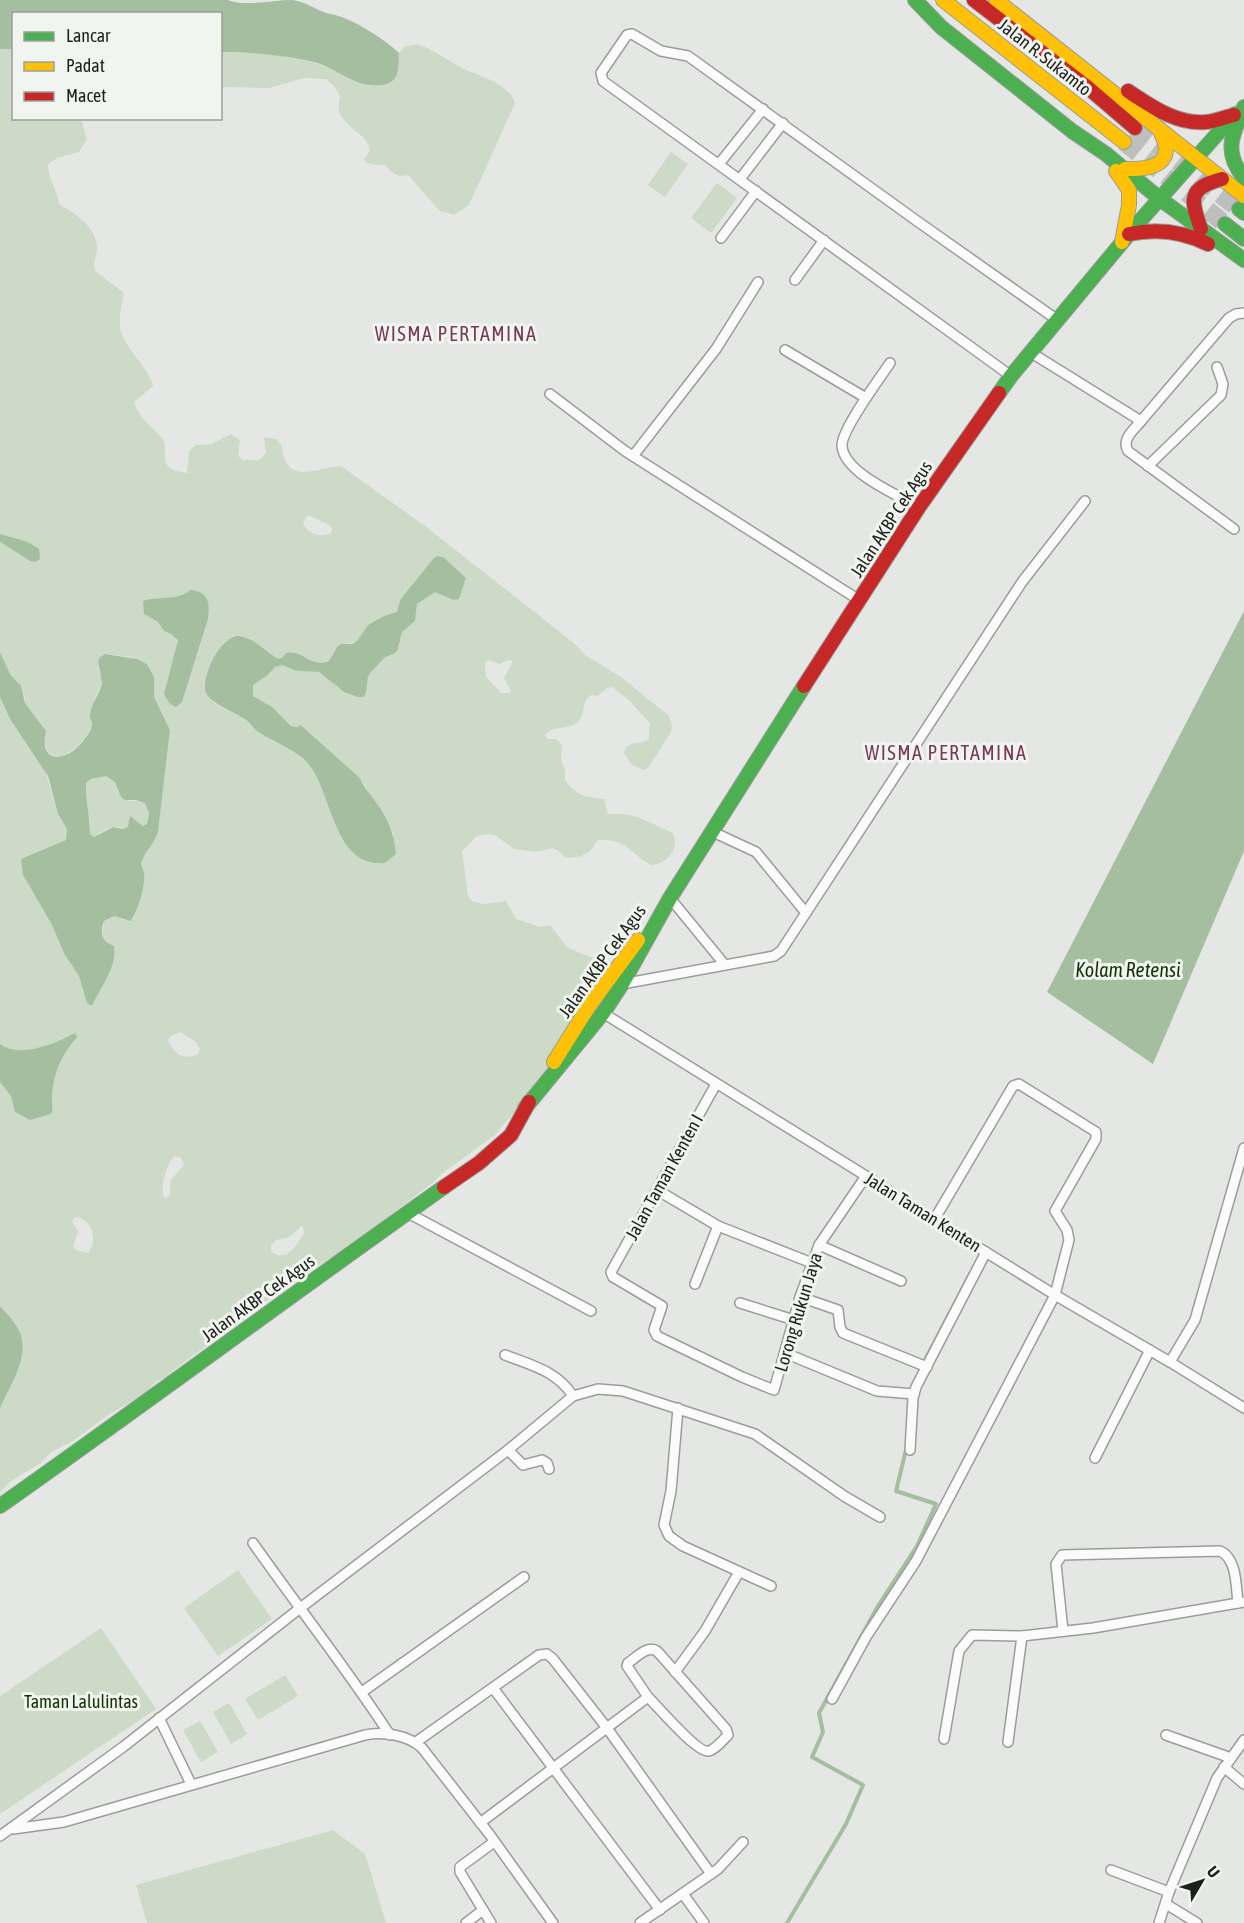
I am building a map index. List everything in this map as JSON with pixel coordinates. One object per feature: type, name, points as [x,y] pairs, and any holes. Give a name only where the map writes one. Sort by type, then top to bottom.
[{"type":"main road","points":[[915,0],[941,27],[1072,131],[1244,261]]},
{"type":"main road","name":"Jalan R. Sukamto","points":[[943,0],[1124,142]]},
{"type":"main road","name":"Jalan R. Sukamto","points":[[974,0],[1086,86],[1136,128]]},
{"type":"main road","points":[[996,0],[1222,178],[1242,206]]},
{"type":"main road","points":[[1075,61],[1120,85],[1159,111],[1172,116],[1199,123],[1241,109]]},
{"type":"main road","points":[[1241,109],[1230,150],[1235,169],[1244,178]]},
{"type":"main road","name":"Jalan AKBP Cek Agus","points":[[0,1506],[129,1416],[302,1288],[479,1163],[511,1135],[525,1108],[589,1006],[670,898],[919,507],[1011,376],[1056,319],[1195,157],[1241,109]]},
{"type":"main road","points":[[1125,169],[1152,168],[1162,160],[1167,145],[1158,128]]},
{"type":"main road","points":[[1072,131],[1115,169],[1128,184],[1130,200],[1126,238],[1161,229],[1173,230],[1195,237],[1244,261]]},
{"type":"main road","points":[[1201,229],[1194,210],[1194,196],[1204,184],[1222,178]]},
{"type":"main road","points":[[1226,224],[1244,239]]},
{"type":"main road","name":"Jalan AKBP Cek Agus","points":[[525,1108],[603,1013],[622,984],[670,898]]},
{"type":"street","points":[[1011,376],[603,81],[601,73],[627,35],[632,34],[661,51],[688,56],[1056,319]]},
{"type":"street","points":[[719,164],[763,109]]},
{"type":"street","points":[[740,179],[783,123]]},
{"type":"street","points":[[721,237],[756,191]]},
{"type":"street","points":[[795,280],[824,240]]},
{"type":"street","points":[[633,456],[716,349],[758,282]]},
{"type":"street","points":[[1234,529],[1128,451],[1126,447],[1127,438],[1229,318],[1244,313]]},
{"type":"street","points":[[785,350],[866,398]]},
{"type":"street","points":[[1030,352],[1141,421]]},
{"type":"street","points":[[890,363],[866,398],[843,440],[842,447],[851,465],[867,478],[919,507]]},
{"type":"street","points":[[1148,466],[1221,395],[1223,384],[1217,367]]},
{"type":"street","points":[[550,394],[633,456],[859,600]]},
{"type":"street","points":[[622,984],[777,954],[784,947],[1022,582],[1085,501]]},
{"type":"street","points":[[713,832],[756,852],[806,913]]},
{"type":"street","points":[[670,898],[725,965]]},
{"type":"street","name":"Jalan Taman Kenten","points":[[603,1013],[1055,1295],[1244,1408]]},
{"type":"street","name":"Jalan Taman Kenten I","points":[[716,1084],[610,1274],[662,1306],[654,1330],[657,1336],[774,1390]]},
{"type":"street","points":[[831,1699],[866,1637],[916,1561],[1055,1295],[1069,1240],[1067,1230],[1055,1211],[1096,1139],[1096,1132],[1019,1084],[1013,1086],[934,1220]]},
{"type":"street","points":[[1170,1362],[1195,1320],[1244,1148]]},
{"type":"street","name":"Lorong Rukun Jaya","points":[[774,1390],[800,1297],[819,1245],[866,1176]]},
{"type":"street","points":[[657,1190],[718,1226],[812,1263]]},
{"type":"street","points":[[408,1213],[591,1311]]},
{"type":"street","points":[[695,1284],[718,1226]]},
{"type":"street","points":[[819,1245],[901,1281]]},
{"type":"street","points":[[910,1450],[913,1394],[986,1252]]},
{"type":"street","points":[[800,1297],[838,1310],[843,1333],[927,1367]]},
{"type":"street","points":[[740,1303],[794,1320]]},
{"type":"street","points":[[1095,1458],[1150,1350]]},
{"type":"street","points":[[785,1353],[877,1391],[913,1394]]},
{"type":"street","points":[[505,1355],[558,1378],[573,1395]]},
{"type":"street","points":[[0,1836],[159,1718],[508,1450],[573,1395],[598,1389],[610,1389],[678,1408],[755,1434],[844,1496],[880,1516]]},
{"type":"street","points":[[678,1408],[671,1491],[664,1525],[666,1532],[674,1541],[683,1546],[771,1586]]},
{"type":"street","points":[[508,1450],[523,1464],[542,1460],[547,1463],[549,1469]]},
{"type":"street","points":[[253,1543],[299,1609],[362,1692],[390,1735]]},
{"type":"street","points":[[944,1739],[959,1651],[972,1635],[1022,1636],[1063,1631],[1241,1603],[1232,1563],[1227,1555],[1220,1551],[1062,1555],[1056,1564],[1063,1631]]},
{"type":"street","points":[[675,1672],[705,1630],[739,1572]]},
{"type":"street","points":[[362,1692],[524,1576]]},
{"type":"street","points":[[1008,1742],[1022,1636]]},
{"type":"street","points":[[652,1648],[726,1729],[728,1735],[709,1751],[699,1748],[648,1698],[627,1666],[628,1663],[652,1648]]},
{"type":"street","points":[[416,1742],[539,1654],[547,1654],[608,1728],[711,1874]]},
{"type":"street","points":[[493,1688],[660,1910]]},
{"type":"street","points":[[480,1823],[648,1698]]},
{"type":"street","points":[[159,1718],[191,1784]]},
{"type":"street","points":[[11,1829],[64,1822],[378,1732],[416,1742],[480,1823],[552,1923]]},
{"type":"street","points":[[1166,1736],[1231,1758]]},
{"type":"street","points":[[1159,1923],[1169,1892],[1217,1778],[1244,1740]]},
{"type":"street","points":[[1224,1767],[1244,1784]]},
{"type":"street","points":[[491,1923],[460,1872],[460,1867],[494,1842]]},
{"type":"street","points":[[640,1923],[718,1869],[743,1842]]},
{"type":"street","points":[[1111,1870],[1169,1892]]},
{"type":"street","points":[[683,1893],[704,1923]]},
{"type":"street","points":[[1167,1904],[1197,1923]]},
{"type":"street","points":[[466,1923],[483,1910]]},
{"type":"green space","points":[[417,44],[423,46],[462,68],[485,77],[507,90],[515,103],[469,205],[454,215],[440,211],[408,175],[398,175],[385,165],[373,165],[366,162],[364,159],[370,151],[369,145],[344,120],[338,106],[340,99],[338,91],[326,79],[304,78],[269,88],[222,89],[222,52],[265,54],[310,62],[361,83],[379,86],[393,79],[397,71],[399,53],[404,47]]},
{"type":"green space","points":[[0,49],[12,49],[12,120],[81,120],[87,139],[79,152],[57,158],[48,164],[49,174],[59,204],[83,221],[92,232],[97,247],[95,271],[124,293],[120,318],[122,334],[153,386],[134,402],[143,418],[163,440],[165,461],[169,467],[187,473],[189,452],[192,448],[196,445],[212,444],[231,434],[240,440],[238,456],[243,460],[259,460],[266,453],[264,437],[276,439],[279,441],[285,460],[296,471],[310,472],[341,466],[425,526],[575,644],[585,655],[621,677],[669,716],[671,732],[649,767],[644,770],[632,765],[624,753],[631,744],[649,739],[650,723],[628,699],[612,687],[607,688],[598,696],[591,695],[587,698],[581,718],[575,724],[552,730],[545,735],[548,739],[556,739],[562,745],[561,760],[565,770],[565,780],[577,793],[604,799],[608,814],[638,817],[673,833],[675,844],[671,854],[663,862],[652,865],[623,844],[609,840],[598,840],[590,851],[570,858],[552,848],[536,852],[514,849],[496,836],[489,834],[477,836],[462,851],[468,896],[472,901],[483,904],[506,901],[516,919],[540,927],[550,925],[567,947],[587,956],[607,961],[609,966],[592,1016],[495,1135],[365,1234],[261,1304],[241,1322],[164,1378],[155,1382],[145,1394],[108,1415],[73,1441],[51,1452],[41,1463],[11,1481],[0,1492],[0,1409],[20,1363],[14,1323],[0,1306],[0,697],[10,719],[45,770],[58,814],[67,829],[66,840],[22,859],[23,875],[79,976],[87,1003],[92,1005],[113,961],[109,944],[102,937],[104,921],[114,916],[124,920],[134,918],[141,898],[144,878],[141,865],[158,832],[170,730],[154,697],[154,677],[147,664],[132,657],[105,654],[98,667],[102,684],[90,714],[93,725],[85,739],[62,757],[52,756],[48,752],[44,741],[43,726],[25,703],[18,682],[10,674],[0,652],[0,542],[30,561],[36,546],[0,534]],"holes":[[[308,515],[329,525],[332,529],[331,533],[319,535],[311,532],[303,522]],[[441,556],[466,578],[459,599],[434,592],[417,604],[415,621],[402,632],[396,651],[383,658],[373,669],[368,678],[366,692],[339,689],[319,672],[297,671],[282,665],[275,667],[253,685],[253,696],[267,704],[291,726],[302,725],[360,778],[394,835],[380,864],[364,860],[343,838],[324,792],[309,765],[291,750],[254,729],[243,718],[211,700],[205,691],[205,682],[217,653],[229,639],[235,636],[252,640],[278,659],[291,652],[313,663],[329,661],[337,647],[357,641],[368,625],[397,612],[400,600]],[[190,590],[203,593],[208,619],[182,702],[164,694],[178,640],[164,631],[158,622],[144,614],[144,609],[162,599],[181,596]],[[489,660],[499,664],[509,660],[513,661],[504,678],[511,691],[509,693],[501,693],[486,677],[485,663]],[[180,1032],[196,1042],[200,1049],[198,1054],[188,1057],[180,1055],[168,1040]],[[174,1156],[181,1158],[184,1165],[170,1181],[170,1194],[167,1198],[164,1197],[163,1192],[164,1176]],[[76,1217],[82,1219],[90,1227],[93,1243],[88,1253],[76,1250],[73,1246],[78,1232],[72,1221]],[[301,1226],[303,1227],[304,1233],[290,1251],[282,1255],[271,1251],[271,1245],[276,1240],[290,1237]]]},
{"type":"green space","points":[[671,152],[688,164],[665,197],[648,185]]},
{"type":"green space","points":[[717,183],[737,198],[711,233],[691,218]]},
{"type":"green space","points":[[106,776],[115,782],[118,792],[129,801],[145,803],[149,813],[147,824],[143,827],[135,819],[126,828],[111,828],[94,837],[90,834],[85,799],[86,783],[91,779]]},
{"type":"green space","points":[[238,1570],[272,1619],[218,1656],[184,1608]]},
{"type":"green space","name":"Taman Lalulintas","points":[[101,1628],[156,1709],[0,1814],[0,1696]]},
{"type":"green space","points":[[285,1675],[298,1696],[258,1720],[245,1699]]},
{"type":"green space","points":[[229,1703],[247,1734],[231,1744],[213,1712]]},
{"type":"green space","points":[[200,1721],[218,1752],[201,1762],[183,1730]]},
{"type":"green space","points":[[333,1830],[365,1854],[386,1923],[147,1923],[136,1885]]},
{"type":"water","points":[[0,0],[228,0],[250,3],[292,0],[360,25],[399,53],[397,73],[393,81],[373,85],[357,82],[325,66],[306,60],[269,54],[222,52],[222,12],[12,12],[12,49],[0,49]]},
{"type":"water","points":[[0,534],[35,546],[39,549],[40,559],[35,562],[30,561],[0,542]]},
{"type":"water","points":[[438,556],[443,557],[466,578],[459,599],[454,600],[435,592],[417,604],[415,621],[402,632],[395,653],[385,657],[371,672],[364,697],[344,692],[319,672],[297,671],[282,665],[275,667],[253,685],[253,696],[272,707],[291,726],[301,725],[360,778],[378,805],[392,831],[396,854],[385,863],[368,861],[355,854],[345,842],[337,828],[318,779],[305,760],[257,731],[245,719],[212,700],[206,693],[206,677],[219,649],[232,637],[239,636],[255,642],[278,659],[292,652],[316,662],[329,661],[341,644],[352,644],[357,641],[368,625],[397,612],[400,600]]},
{"type":"water","points":[[190,590],[205,595],[209,608],[208,619],[182,702],[176,707],[169,703],[164,694],[178,640],[164,631],[158,622],[144,614],[143,601],[179,596]]},
{"type":"water","name":"Kolam Retensi","points":[[1244,611],[1244,851],[1153,1064],[1047,992]]},
{"type":"water","points":[[0,652],[10,674],[21,686],[25,703],[46,731],[46,750],[50,755],[63,756],[77,747],[92,728],[90,714],[102,684],[98,661],[100,657],[105,654],[137,659],[147,664],[154,677],[154,697],[170,730],[158,832],[141,864],[144,884],[140,899],[130,921],[114,916],[104,921],[102,929],[104,939],[114,946],[115,953],[108,976],[92,1006],[87,1003],[79,976],[65,955],[52,925],[23,875],[21,859],[66,840],[67,829],[58,814],[48,776],[10,719],[0,697]],"holes":[[[106,776],[115,782],[124,799],[145,803],[149,813],[147,824],[143,826],[130,816],[128,827],[123,829],[113,827],[94,837],[90,834],[86,783],[91,779]]]},
{"type":"water","points":[[75,1033],[77,1037],[63,1056],[54,1078],[51,1114],[30,1120],[15,1112],[11,1096],[0,1082],[0,1044],[17,1050],[27,1050],[48,1045]]},
{"type":"water","points":[[0,1306],[20,1333],[22,1352],[13,1381],[0,1409]]},
{"type":"waterway","points":[[923,1364],[970,1274]]},
{"type":"waterway","points":[[787,1923],[846,1824],[863,1785],[812,1757],[823,1732],[819,1713],[878,1606],[917,1546],[936,1504],[896,1491],[907,1446]]},
{"type":"tunnel","points":[[1135,128],[1239,209]]},
{"type":"tunnel","points":[[1124,142],[1225,224]]},
{"type":"traffic: fast","points":[[915,0],[941,27],[1072,131],[1106,154],[1160,199],[1244,260]]},
{"type":"traffic: fast","points":[[1244,107],[1232,143],[1233,160],[1244,178]]},
{"type":"traffic: fast","points":[[999,393],[1139,222],[1235,114]]},
{"type":"traffic: fast","points":[[1239,209],[1244,213]]},
{"type":"traffic: fast","points":[[1225,224],[1244,239]]},
{"type":"traffic: fast","points":[[525,1108],[603,1013],[622,984],[670,898],[804,686]]},
{"type":"traffic: fast","points":[[0,1506],[444,1187]]},
{"type":"traffic: slow","points":[[943,0],[1124,142]]},
{"type":"traffic: slow","points":[[996,0],[1244,196]]},
{"type":"traffic: slow","points":[[1125,169],[1145,168],[1160,162],[1166,150],[1159,129]]},
{"type":"traffic: slow","points":[[1116,171],[1129,190],[1129,205],[1122,242]]},
{"type":"traffic: slow","points":[[554,1062],[589,1006],[638,940]]},
{"type":"traffic: jam","points":[[974,0],[1086,86],[1135,128]]},
{"type":"traffic: jam","points":[[1128,91],[1146,103],[1185,121],[1206,122],[1234,115]]},
{"type":"traffic: jam","points":[[1201,229],[1195,210],[1195,196],[1203,186],[1222,179]]},
{"type":"traffic: jam","points":[[1129,234],[1150,231],[1169,232],[1189,236],[1208,244]]},
{"type":"traffic: jam","points":[[804,686],[919,507],[999,393]]},
{"type":"traffic: jam","points":[[444,1187],[479,1163],[511,1135],[529,1102]]},
{"type":"district","name":"WISMA PERTAMINA","points":[[456,333]]},
{"type":"district","name":"WISMA PERTAMINA","points":[[946,752]]}]
